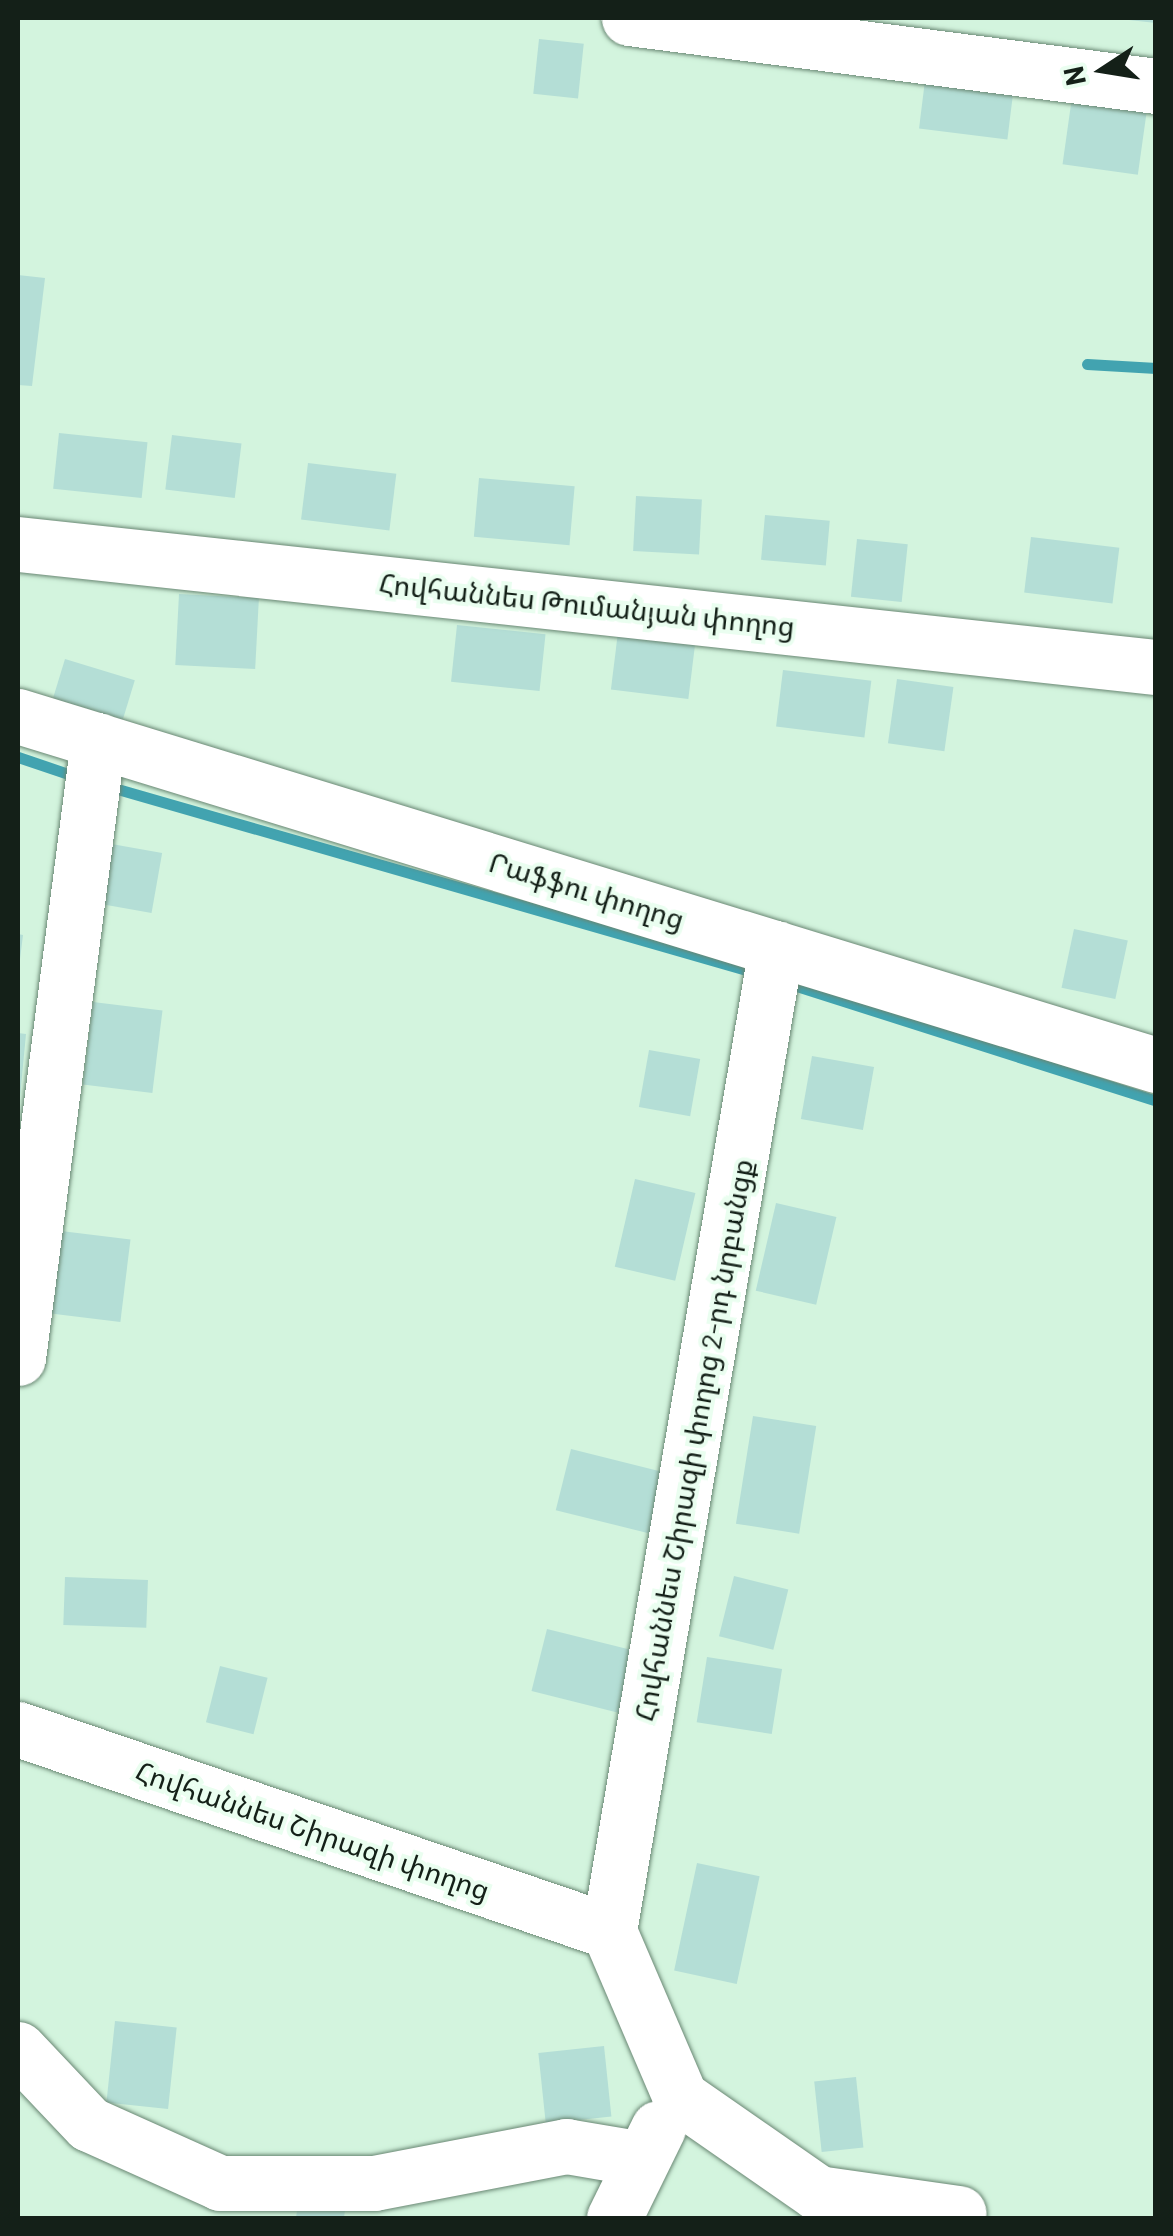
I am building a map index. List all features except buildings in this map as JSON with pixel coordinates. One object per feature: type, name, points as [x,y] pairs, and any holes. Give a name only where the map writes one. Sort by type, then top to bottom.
[{"type":"street","points":[[630,18],[1156,86]]},
{"type":"street","name":"Հովհաննես Թումանյան փողոց","points":[[18,544],[1156,668]]},
{"type":"street","name":"Րաֆֆու փողոց","points":[[18,716],[773,968],[1156,1065]]},
{"type":"street","points":[[18,1358],[84,801],[98,740]]},
{"type":"street","name":"Հովհաննես Շիրազի փողոց 2-րդ նրբանցք","points":[[609,1931],[773,968]]},
{"type":"street","name":"Հովհաննես Շիրազի փողոց","points":[[18,1730],[609,1931]]},
{"type":"street","points":[[609,1931],[680,2097],[818,2193],[959,2213]]},
{"type":"street","points":[[18,2049],[89,2124],[220,2183],[374,2183],[566,2146],[636,2158]]},
{"type":"street","points":[[614,2218],[636,2158],[680,2097]]},
{"type":"waterway","points":[[1087,364],[1156,368]]},
{"type":"waterway","points":[[18,757],[80,778]]},
{"type":"waterway","points":[[107,786],[757,973]]},
{"type":"waterway","points":[[784,982],[1156,1101]]}]
